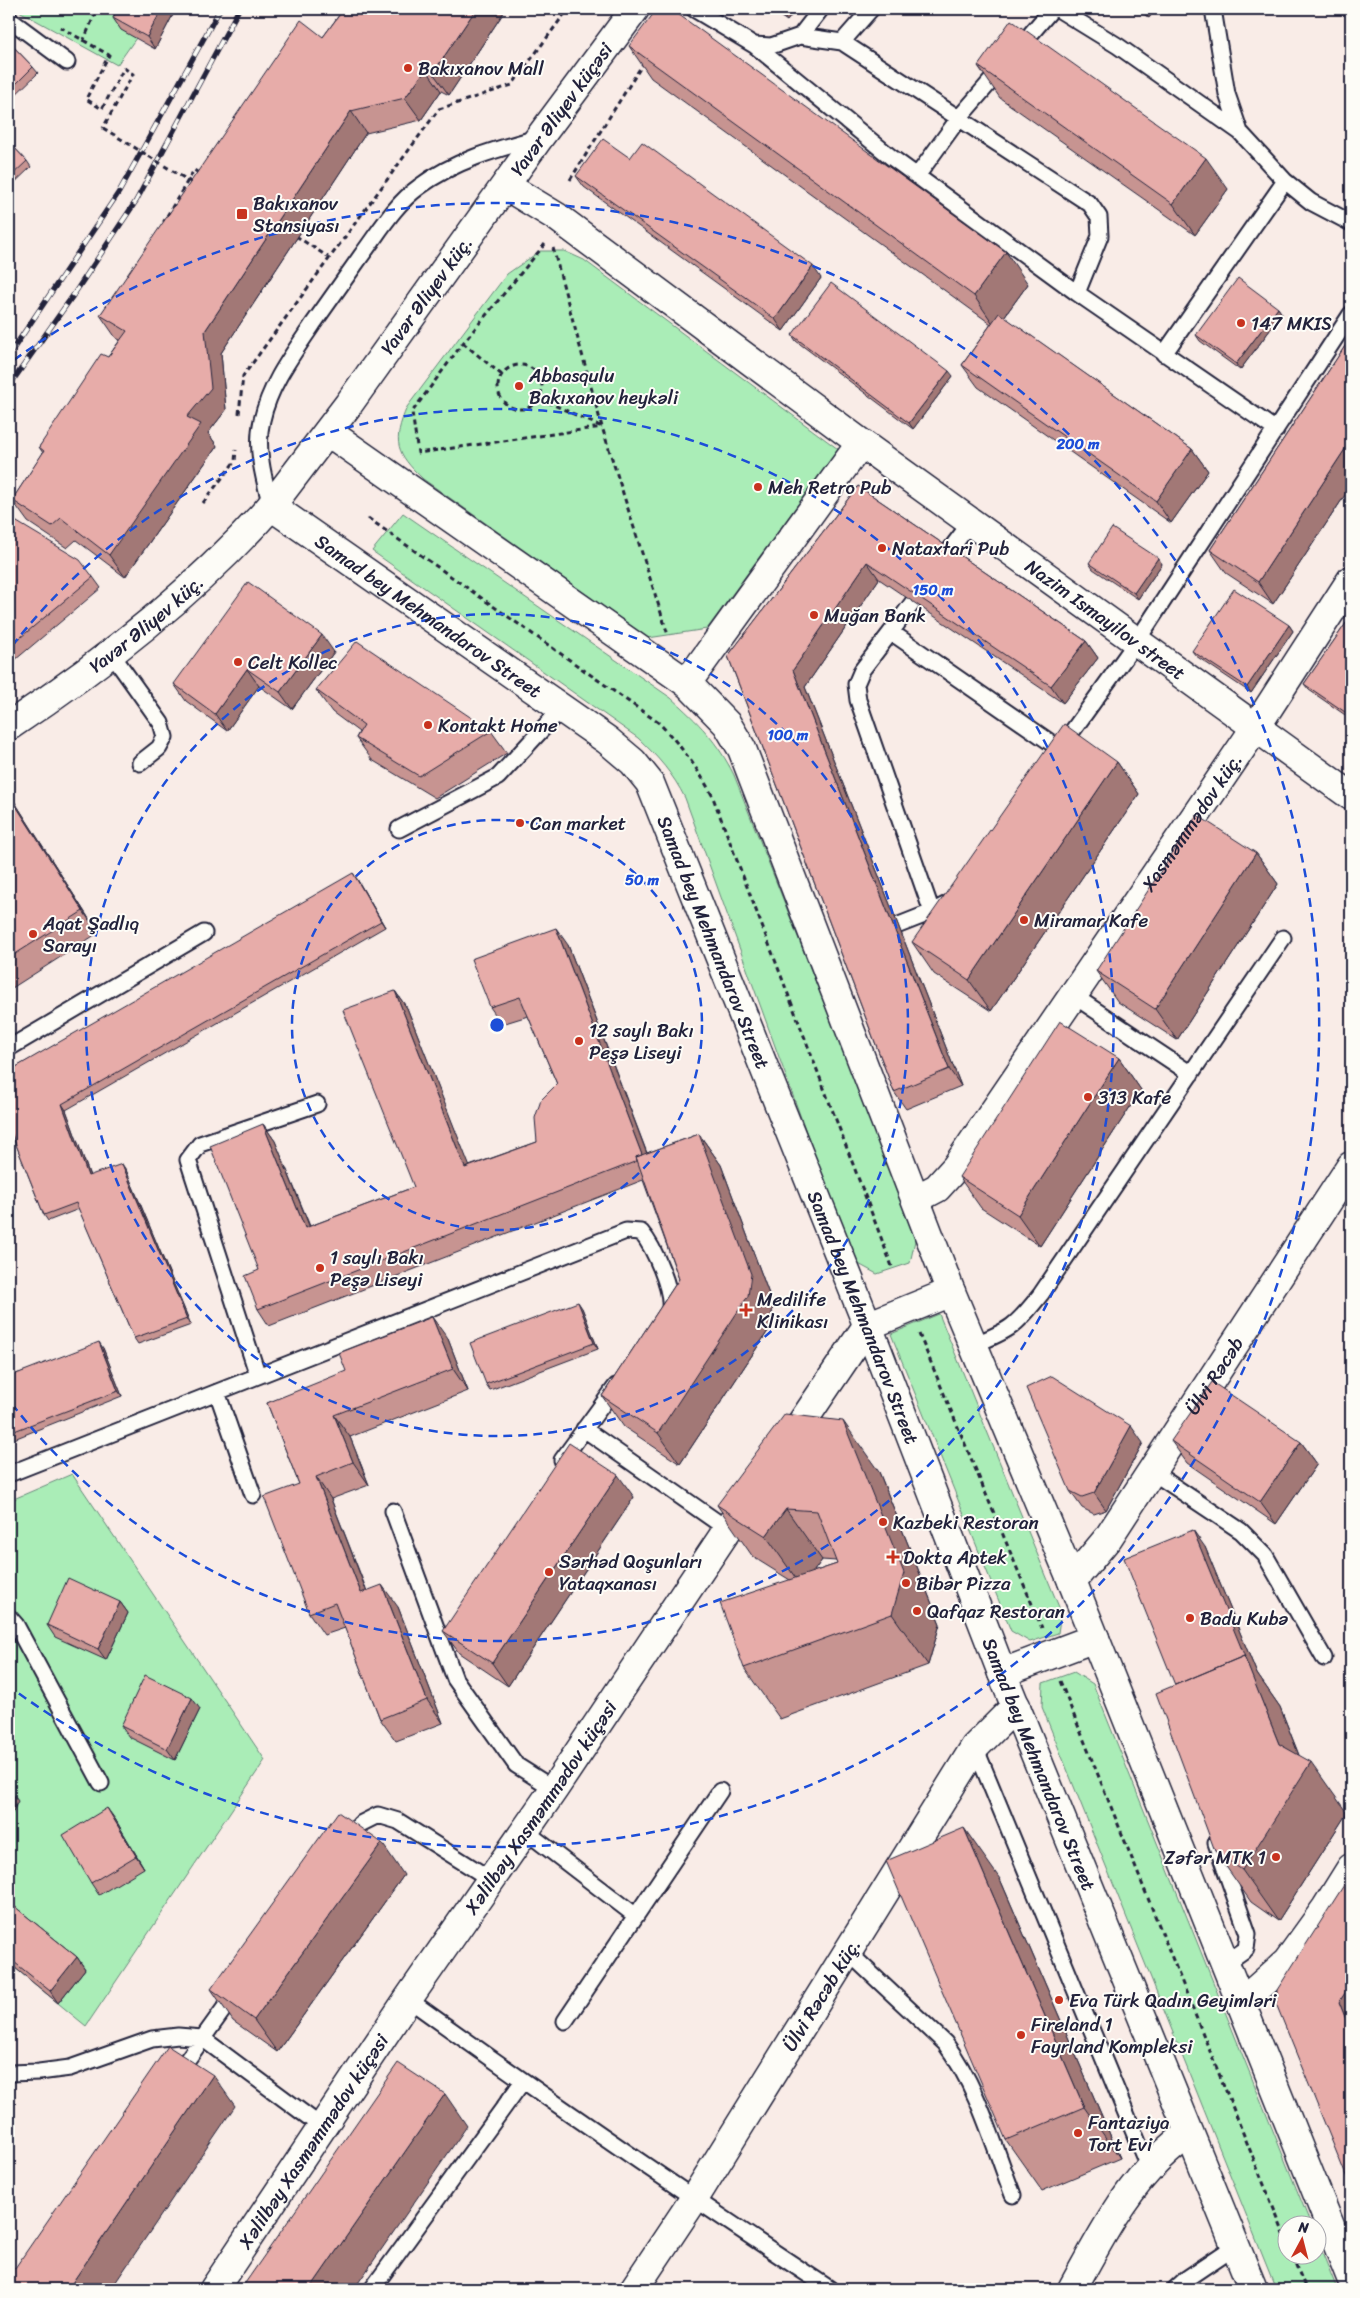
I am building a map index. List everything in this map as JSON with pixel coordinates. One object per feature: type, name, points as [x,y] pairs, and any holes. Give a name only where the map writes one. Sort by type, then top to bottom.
[{"type":"street","name":"Yavər Əliyev küçəsi","points":[[506,186],[539,138],[635,9]]},
{"type":"street","name":"Yavər Əliyev küç.","points":[[9,726],[54,696],[111,653],[208,572],[272,506],[348,405],[506,186]]},
{"type":"street","name":"Nazim Ismayilov street","points":[[506,186],[557,217],[861,443],[1351,796]]},
{"type":"street","points":[[328,432],[687,684],[727,724],[742,749],[830,952],[916,1199],[951,1292],[1072,1580],[1351,2278]]},
{"type":"street","points":[[687,684],[861,443]]},
{"type":"street","name":"Samad bey Mehmandarov Street","points":[[272,506],[607,740],[633,762],[650,783],[867,1326],[1002,1673],[1253,2289]]},
{"type":"street","name":"Xasməmmədov küç.","points":[[916,1199],[937,1188],[956,1167],[1256,727],[1351,580]]},
{"type":"street","name":"Ülvi Rəcəb","points":[[1072,1580],[1108,1538],[1351,1166]]},
{"type":"street","points":[[867,1326],[951,1292]]},
{"type":"street","name":"Xəlilbəy Xasməmmədov küçəsi","points":[[214,2289],[408,1999],[554,1789],[867,1326]]},
{"type":"street","points":[[1002,1673],[1095,1638]]},
{"type":"street","name":"Ülvi Rəcəb küç.","points":[[634,2289],[694,2199],[975,1747],[1016,1706]]},
{"type":"street","points":[[1242,2002],[1286,1962],[1331,1911],[1351,1868]]},
{"type":"street","points":[[1072,2289],[1120,2207],[1149,2169],[1189,2133]]},
{"type":"lane","points":[[694,9],[754,45],[917,176],[1077,293],[1276,430]]},
{"type":"lane","points":[[800,36],[821,9]]},
{"type":"lane","points":[[842,42],[872,9]]},
{"type":"lane","points":[[917,176],[959,118],[1052,9]]},
{"type":"lane","points":[[1058,9],[1118,46],[1240,132],[1285,181],[1311,202],[1351,223]]},
{"type":"lane","points":[[1212,9],[1227,94],[1240,132]]},
{"type":"lane","points":[[9,19],[67,62]]},
{"type":"lane","points":[[754,45],[771,46],[800,36],[842,42],[1090,204],[1099,217],[1100,236],[1077,293]]},
{"type":"lane","points":[[272,506],[263,474],[260,450],[261,422],[272,391],[287,363],[398,205],[419,186],[455,166],[491,151],[539,138]]},
{"type":"lane","points":[[1164,354],[1285,181]]},
{"type":"lane","points":[[891,632],[1057,753],[1137,641],[1351,314]]},
{"type":"lane","points":[[946,555],[971,522]]},
{"type":"lane","points":[[913,602],[862,670],[856,684],[858,700],[932,912]]},
{"type":"lane","points":[[111,653],[161,723],[165,736],[159,748],[140,763]]},
{"type":"lane","points":[[398,829],[498,777],[562,709]]},
{"type":"lane","points":[[898,925],[932,912],[954,900],[959,892]]},
{"type":"lane","points":[[9,1048],[204,934]]},
{"type":"lane","points":[[973,1345],[1004,1333],[1018,1322],[1041,1294],[1283,938]]},
{"type":"lane","points":[[1074,996],[1191,1074]]},
{"type":"lane","points":[[258,1376],[188,1160],[200,1144],[317,1104]]},
{"type":"lane","points":[[9,1474],[626,1231],[641,1232],[649,1242],[670,1295],[670,1307],[661,1325]]},
{"type":"lane","points":[[555,1469],[626,1373]]},
{"type":"lane","points":[[217,1392],[253,1495]]},
{"type":"lane","points":[[584,1429],[728,1529]]},
{"type":"lane","points":[[1151,1471],[1241,1531],[1265,1555],[1324,1658]]},
{"type":"lane","points":[[393,1511],[455,1680],[516,1765],[554,1789]]},
{"type":"lane","points":[[9,1617],[16,1625],[100,1783]]},
{"type":"lane","points":[[975,1747],[1149,2169]]},
{"type":"lane","points":[[565,2021],[720,1791]]},
{"type":"lane","points":[[337,1856],[360,1824],[378,1815],[398,1821],[490,1879]]},
{"type":"lane","points":[[1210,1826],[1248,1934],[1246,1949],[1226,1963]]},
{"type":"lane","points":[[524,1830],[636,1916]]},
{"type":"lane","points":[[848,1952],[945,2043],[958,2060],[968,2080],[1013,2195]]},
{"type":"lane","points":[[168,2086],[243,1982]]},
{"type":"lane","points":[[408,1999],[694,2199],[830,2289]]},
{"type":"lane","points":[[9,2073],[70,2068],[152,2039],[178,2036],[202,2038],[322,2126]]},
{"type":"lane","points":[[372,2289],[523,2081]]},
{"type":"lane","points":[[1175,2289],[1186,2279],[1235,2246]]},
{"type":"path","points":[[67,62],[83,42],[97,9]]},
{"type":"path","points":[[570,180],[647,58]]},
{"type":"path","points":[[102,109],[124,68],[133,74],[103,128],[200,187]]},
{"type":"path","points":[[170,224],[164,221],[194,170],[202,175]]},
{"type":"path","points":[[289,231],[328,257]]},
{"type":"path","points":[[550,238],[463,343],[412,412],[418,453],[602,427]]},
{"type":"path","points":[[552,248],[602,427],[668,635]]},
{"type":"path","points":[[463,343],[502,375]]},
{"type":"path","points":[[516,365],[528,366],[538,374],[542,386],[539,398],[530,407],[518,409],[506,404],[499,394],[498,382],[502,375],[505,371],[516,365]]},
{"type":"path","points":[[539,398],[602,427]]},
{"type":"path","points":[[918,1334],[1046,1637]]},
{"type":"path","points":[[1059,1678],[1278,2219]]},
{"type":"path","points":[[1296,2266],[1306,2289]]},
{"type":"green space","points":[[20,9],[133,9],[136,38],[117,65],[19,11]]},
{"type":"green space","points":[[540,251],[564,251],[584,260],[838,449],[707,629],[648,638],[423,479],[402,454],[398,438],[399,429],[407,407],[507,274]]},
{"type":"green space","points":[[403,513],[671,698],[699,724],[721,752],[734,775],[916,1236],[910,1263],[877,1274],[853,1261],[685,798],[670,773],[638,738],[372,551]]},
{"type":"green space","points":[[939,1314],[1061,1612],[1058,1633],[1030,1642],[1011,1631],[891,1334]]},
{"type":"green space","points":[[72,1474],[265,1760],[86,2026],[9,1963],[9,1501]]},
{"type":"green space","points":[[1074,1672],[1093,1684],[1307,2216],[1278,2216],[1278,2266],[1328,2266],[1337,2289],[1276,2289],[1042,1707],[1043,1683]]},
{"type":"building","points":[[118,9],[162,9],[147,37],[113,18]]},
{"type":"building","points":[[342,9],[476,9],[433,73],[426,69],[405,98],[351,111],[205,331],[211,388],[187,417],[201,424],[109,555],[61,518],[52,526],[12,500],[44,451],[39,447],[101,354],[108,357],[127,331],[100,315],[301,20],[323,37]]},
{"type":"building","points":[[657,9],[671,9],[1006,252],[974,296],[629,46]]},
{"type":"building","points":[[1011,20],[1206,158],[1173,204],[978,66]]},
{"type":"building","points":[[9,42],[33,67],[9,91]]},
{"type":"building","points":[[603,139],[630,158],[642,142],[813,266],[775,319],[576,176]]},
{"type":"building","points":[[9,142],[27,161],[9,178]]},
{"type":"building","points":[[1238,278],[1278,308],[1236,364],[1196,335]]},
{"type":"building","points":[[831,283],[949,371],[909,423],[792,335]]},
{"type":"building","points":[[999,313],[1192,449],[1156,501],[962,365]]},
{"type":"building","points":[[1351,337],[1351,440],[1258,582],[1210,550]]},
{"type":"building","points":[[858,486],[1086,641],[1051,686],[867,562],[793,670],[949,1069],[894,1092],[728,656]]},
{"type":"building","points":[[12,519],[80,560],[93,577],[9,647],[9,522]]},
{"type":"building","points":[[1112,528],[1158,558],[1134,593],[1089,563]]},
{"type":"building","points":[[248,582],[322,635],[280,692],[247,669],[215,714],[174,684]]},
{"type":"building","points":[[1234,589],[1289,625],[1247,687],[1192,651]]},
{"type":"building","points":[[1351,616],[1350,707],[1351,716],[1304,684]]},
{"type":"building","points":[[357,641],[491,731],[419,776],[356,738],[364,725],[316,690]]},
{"type":"building","points":[[1064,724],[1117,762],[969,980],[912,942]]},
{"type":"building","points":[[9,795],[83,911],[9,958]]},
{"type":"building","points":[[1197,815],[1256,853],[1155,1009],[1096,971]]},
{"type":"building","points":[[353,873],[381,921],[62,1104],[88,1176],[122,1164],[187,1319],[134,1338],[76,1203],[44,1215],[9,1127],[9,1071]]},
{"type":"building","points":[[556,928],[642,1155],[636,1157],[637,1161],[258,1309],[245,1276],[259,1270],[210,1146],[263,1124],[305,1228],[414,1187],[343,1010],[395,991],[465,1168],[537,1142],[535,1118],[541,1100],[557,1084],[520,997],[490,1007],[471,959]]},
{"type":"building","points":[[1060,1021],[1119,1058],[1018,1215],[959,1177]]},
{"type":"building","points":[[699,1134],[751,1274],[748,1296],[658,1433],[602,1396],[679,1279],[636,1157]]},
{"type":"building","points":[[578,1302],[594,1343],[486,1384],[470,1343]]},
{"type":"building","points":[[432,1317],[453,1369],[334,1415],[353,1462],[316,1477],[361,1593],[382,1585],[427,1700],[380,1719],[335,1603],[309,1613],[264,1497],[299,1484],[267,1403],[346,1371],[339,1353]]},
{"type":"building","points":[[99,1342],[118,1391],[9,1433],[9,1371],[11,1376]]},
{"type":"building","points":[[1052,1376],[1131,1426],[1094,1493],[1082,1497],[1070,1491],[1026,1388]]},
{"type":"building","points":[[1212,1382],[1301,1442],[1260,1502],[1171,1441]]},
{"type":"building","points":[[785,1414],[843,1421],[904,1573],[892,1614],[744,1668],[720,1603],[837,1564],[817,1511],[786,1509],[766,1536],[717,1505]]},
{"type":"building","points":[[569,1443],[618,1475],[492,1663],[443,1631]]},
{"type":"building","points":[[1193,1530],[1245,1657],[1175,1685],[1124,1558]]},
{"type":"building","points":[[68,1578],[120,1602],[98,1649],[47,1625]]},
{"type":"building","points":[[1244,1656],[1279,1744],[1311,1762],[1242,1870],[1215,1851],[1156,1693]]},
{"type":"building","points":[[145,1675],[192,1698],[167,1749],[121,1726]]},
{"type":"building","points":[[107,1808],[136,1856],[91,1883],[63,1835]]},
{"type":"building","points":[[338,1812],[382,1843],[254,2020],[211,1989]]},
{"type":"building","name":"Fireland 1 Fayrland Kompleksi","points":[[964,1828],[1084,2107],[1006,2140],[886,1861]]},
{"type":"building","points":[[1351,1874],[1351,1984],[1339,2002],[1351,2032],[1351,2188],[1277,2006],[1277,1990]]},
{"type":"building","points":[[9,1902],[77,1957],[50,1991],[9,1958]]},
{"type":"building","points":[[168,2046],[213,2075],[68,2289],[9,2289],[9,2267],[15,2268]]},
{"type":"building","points":[[398,2063],[445,2094],[310,2289],[241,2289]]},
{"type":"railway","points":[[9,355],[119,192],[220,9]]},
{"type":"railway","points":[[9,386],[72,297],[136,201],[239,9]]},
{"type":"place","name":"Bakıxanov Mall","points":[[408,68]]},
{"type":"place","name":"Bakıxanov Stansiyası","points":[[242,214]]},
{"type":"place","name":"147 MKIS","points":[[1241,323]]},
{"type":"place","name":"Abbasqulu Bakıxanov heykəli","points":[[519,386]]},
{"type":"place","name":"Meh Retro Pub","points":[[758,487]]},
{"type":"place","name":"Nataxtari Pub","points":[[882,548]]},
{"type":"place","name":"Muğan Bank","points":[[814,615]]},
{"type":"place","name":"Celt Kollec","points":[[238,662]]},
{"type":"place","name":"Kontakt Home","points":[[428,725]]},
{"type":"place","name":"Can market","points":[[520,823]]},
{"type":"place","name":"Miramar Kafe","points":[[1024,920]]},
{"type":"place","name":"Aqat Şadlıq Sarayı","points":[[33,934]]},
{"type":"place","name":"12 saylı Bakı Peşə Liseyi","points":[[579,1041]]},
{"type":"place","name":"313 Kafe","points":[[1088,1097]]},
{"type":"place","name":"1 saylı Bakı Peşə Liseyi","points":[[320,1268]]},
{"type":"place","name":"Medilife Klinikası","points":[[746,1310]]},
{"type":"place","name":"Kazbeki Restoran","points":[[883,1522]]},
{"type":"place","name":"Dokta Aptek","points":[[893,1557]]},
{"type":"place","name":"Sərhəd Qoşunları Yataqxanası","points":[[549,1572]]},
{"type":"place","name":"Bibər Pizza","points":[[906,1583]]},
{"type":"place","name":"Qafqaz Restoran","points":[[917,1611]]},
{"type":"place","name":"Badu Kubə","points":[[1190,1618]]},
{"type":"place","name":"Zəfər MTK 1","points":[[1276,1857]]},
{"type":"place","name":"Eva Türk Qadın Geyimləri","points":[[1059,2000]]},
{"type":"place","name":"Fireland 1 Fayrland Kompleksi","points":[[1021,2035]]},
{"type":"place","name":"Fantaziya Tort Evi","points":[[1078,2133]]}]
